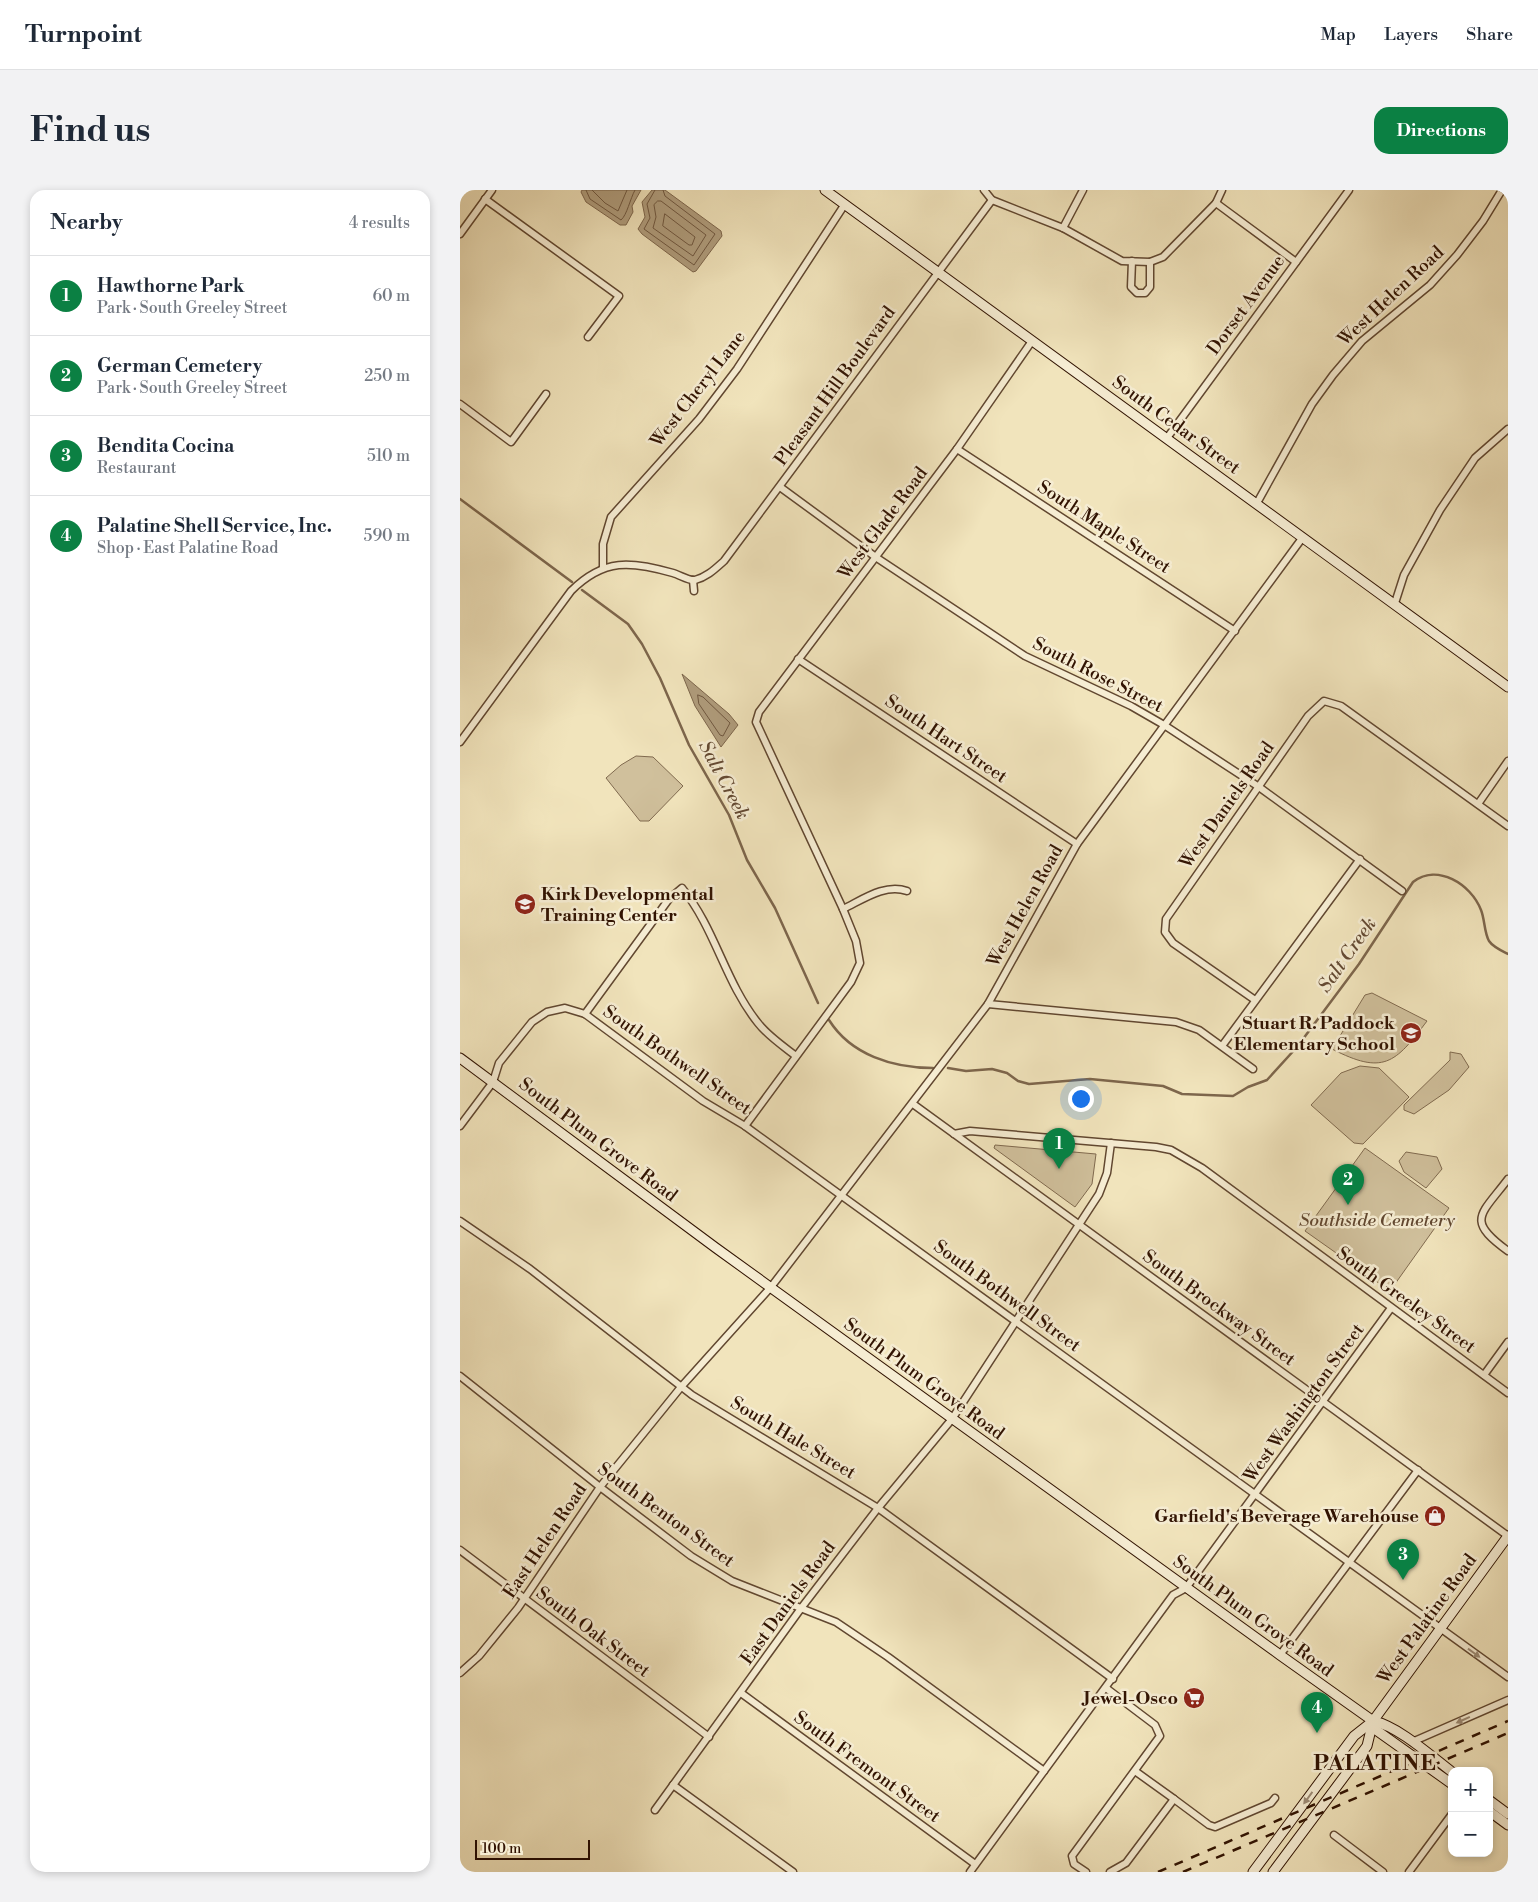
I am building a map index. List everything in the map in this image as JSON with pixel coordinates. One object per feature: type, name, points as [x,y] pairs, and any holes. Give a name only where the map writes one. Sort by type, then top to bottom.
[{"type":"main road","name":"South Cedar Street","points":[[825,190],[1258,503],[1508,687]]},
{"type":"main road","name":"South Plum Grove Road","points":[[460,1058],[952,1419],[1373,1721]]},
{"type":"main road","name":"West Palatine Road","points":[[1373,1721],[1508,1536]]},
{"type":"main road","points":[[1373,1721],[1381,1723],[1412,1742],[1448,1769]]},
{"type":"main road","points":[[1373,1721],[1376,1730],[1448,1781]]},
{"type":"main road","points":[[1253,1872],[1354,1736],[1373,1721]]},
{"type":"main road","points":[[1273,1872],[1367,1746],[1373,1721]]},
{"type":"main road","points":[[1493,1803],[1508,1814]]},
{"type":"main road","points":[[1490,1812],[1508,1825]]},
{"type":"street","points":[[460,234],[492,190]]},
{"type":"street","points":[[984,190],[992,200],[1063,228],[1122,261],[1150,262],[1163,257],[1216,203],[1222,190]]},
{"type":"street","points":[[1063,228],[1083,190]]},
{"type":"street","name":"Dorset Avenue","points":[[1167,438],[1349,190]]},
{"type":"street","name":"West Helen Road","points":[[1258,503],[1312,404],[1334,374],[1362,341],[1430,285],[1458,255],[1483,221],[1502,190]]},
{"type":"street","points":[[486,199],[620,296],[588,337]]},
{"type":"street","name":"Pleasant Hill Boulevard","points":[[693,580],[708,574],[724,561],[937,271],[992,200]]},
{"type":"street","points":[[1216,203],[1296,262]]},
{"type":"street","name":"West Cheryl Lane","points":[[602,567],[603,544],[611,517],[699,419],[738,369],[845,204]]},
{"type":"street","points":[[1132,261],[1131,287],[1137,292],[1145,293],[1150,287],[1150,262]]},
{"type":"street","name":"West Glade Road","points":[[843,909],[756,722],[759,712],[957,449],[1032,341]]},
{"type":"street","points":[[460,404],[511,442],[546,394]]},
{"type":"street","points":[[1395,603],[1404,576],[1440,510],[1475,458],[1508,429]]},
{"type":"street","name":"South Maple Street","points":[[957,449],[1235,631]]},
{"type":"street","name":"South Rose Street","points":[[780,487],[876,558],[1026,656],[1132,706],[1258,786],[1402,891]]},
{"type":"street","name":"West Helen Road","points":[[771,1287],[840,1194],[913,1104],[988,1004],[1077,844],[1304,538]]},
{"type":"street","points":[[460,742],[571,591],[583,579],[602,567],[634,563],[693,580],[694,591]]},
{"type":"street","name":"South Hart Street","points":[[798,659],[1077,844]]},
{"type":"street","name":"West Daniels Road","points":[[1255,1000],[1174,943],[1165,932],[1166,919],[1308,716],[1324,701],[1342,706],[1478,804]]},
{"type":"street","points":[[1508,761],[1478,804],[1508,826]]},
{"type":"street","points":[[1222,1046],[1360,859]]},
{"type":"street","points":[[745,1126],[851,982],[860,963],[856,941],[843,909],[876,893],[897,887],[907,891]]},
{"type":"street","points":[[585,1014],[669,899],[682,888],[695,904],[742,1001],[759,1024],[796,1056]]},
{"type":"street","points":[[988,1004],[1176,1022],[1199,1030],[1253,1069]]},
{"type":"street","name":"South Bothwell Street","points":[[493,1082],[499,1063],[532,1022],[547,1012],[565,1008],[585,1014],[703,1101],[745,1126],[840,1194],[1508,1678]]},
{"type":"street","points":[[460,1126],[493,1082]]},
{"type":"street","name":"South Brockway Street","points":[[913,1104],[1508,1536]]},
{"type":"street","name":"South Greeley Street","points":[[954,1134],[970,1131],[1111,1143],[1171,1150],[1185,1156],[1508,1393]]},
{"type":"street","points":[[952,1419],[1017,1322],[1104,1184],[1111,1143]]},
{"type":"street","points":[[1508,1178],[1482,1214],[1481,1226],[1487,1236],[1508,1252]]},
{"type":"street","name":"South Hale Street","points":[[460,1221],[530,1269],[682,1387],[878,1508],[1113,1679]]},
{"type":"street","name":"East Helen Road","points":[[460,1673],[479,1656],[524,1599],[600,1487],[682,1387],[771,1287]]},
{"type":"street","name":"West Washington Street","points":[[970,1872],[1173,1595],[1186,1588],[1391,1308]]},
{"type":"street","points":[[1484,1375],[1508,1342]]},
{"type":"street","name":"South Benton Street","points":[[460,1376],[600,1487],[714,1571],[732,1581],[836,1622],[1044,1771]]},
{"type":"street","name":"East Daniels Road","points":[[655,1810],[802,1607],[878,1508],[952,1419]]},
{"type":"street","points":[[1280,1655],[1418,1470]]},
{"type":"street","name":"South Oak Street","points":[[460,1550],[709,1737]]},
{"type":"street","points":[[1086,1872],[1074,1864],[1072,1856],[1158,1741],[1159,1730],[1106,1688]]},
{"type":"street","name":"South Fremont Street","points":[[741,1693],[975,1864]]},
{"type":"street","points":[[1412,1742],[1508,1700]]},
{"type":"street","points":[[1135,1771],[1209,1825],[1215,1827],[1271,1803],[1275,1798]]},
{"type":"street","points":[[673,1785],[793,1872]]},
{"type":"street","points":[[1110,1872],[1126,1863],[1174,1798]]},
{"type":"street","points":[[1409,1872],[1448,1819]]},
{"type":"street","points":[[1334,1836],[1383,1872]]},
{"type":"green space","points":[[636,756],[653,757],[683,786],[649,821],[640,821],[606,778],[621,765]]},
{"type":"green space","points":[[1372,993],[1427,1021],[1416,1036],[1396,1056],[1387,1061],[1376,1063],[1364,1062],[1332,1049],[1365,995]]},
{"type":"green space","points":[[1450,1052],[1461,1054],[1469,1067],[1449,1090],[1414,1114],[1404,1110],[1404,1105],[1450,1060]]},
{"type":"green space","points":[[1360,1066],[1379,1068],[1409,1097],[1363,1144],[1354,1143],[1311,1105],[1341,1073]]},
{"type":"green space","points":[[995,1145],[1096,1154],[1092,1184],[1075,1207],[994,1148]]},
{"type":"green space","name":"Southside Cemetery","points":[[1365,1148],[1449,1208],[1390,1291],[1305,1231]]},
{"type":"green space","points":[[1406,1152],[1437,1157],[1442,1169],[1426,1188],[1404,1172],[1399,1161]]},
{"type":"water","points":[[582,190],[641,190],[632,206],[633,212],[626,225],[620,225],[586,202],[581,192]]},
{"type":"water","points":[[652,190],[665,190],[721,231],[722,236],[696,271],[693,272],[638,229],[645,217],[642,202]]},
{"type":"water","points":[[682,674],[729,714],[738,725],[721,747],[695,706]]},
{"type":"waterway","name":"Salt Creek","points":[[460,499],[572,582]]},
{"type":"waterway","name":"Salt Creek","points":[[582,590],[628,624],[642,644],[660,678],[689,745],[729,815],[747,860],[775,908],[818,1003]]},
{"type":"waterway","name":"Salt Creek","points":[[948,1068],[966,1071],[992,1069],[1007,1073],[1018,1081],[1029,1084],[1090,1079],[1163,1086],[1182,1094],[1233,1096],[1248,1087],[1267,1080],[1297,1047],[1359,964],[1413,882],[1422,877],[1432,875],[1452,879],[1470,892],[1481,910],[1489,941],[1495,947],[1508,954]]},
{"type":"waterway","name":"Salt Creek","points":[[829,1020],[838,1032],[861,1051],[888,1062],[933,1068]]},
{"type":"railway","points":[[1158,1872],[1508,1721]]},
{"type":"railway","points":[[1183,1872],[1508,1733]]},
{"type":"place","name":"Kirk Developmental Training Center","points":[[525,904]]},
{"type":"place","name":"Stuart R. Paddock Elementary School","points":[[1411,1033]]},
{"type":"place","name":"Hawthorne Park","points":[[1059,1169]]},
{"type":"place","name":"German Cemetery","points":[[1348,1205]]},
{"type":"place","name":"Garfield's Beverage Warehouse","points":[[1435,1516]]},
{"type":"place","name":"Bendita Cocina","points":[[1403,1580]]},
{"type":"place","name":"Jewel-Osco","points":[[1194,1698]]},
{"type":"place","name":"Palatine Shell Service, Inc.","points":[[1317,1733]]},
{"type":"district","name":"PALATINE","points":[[1375,1763]]}]
